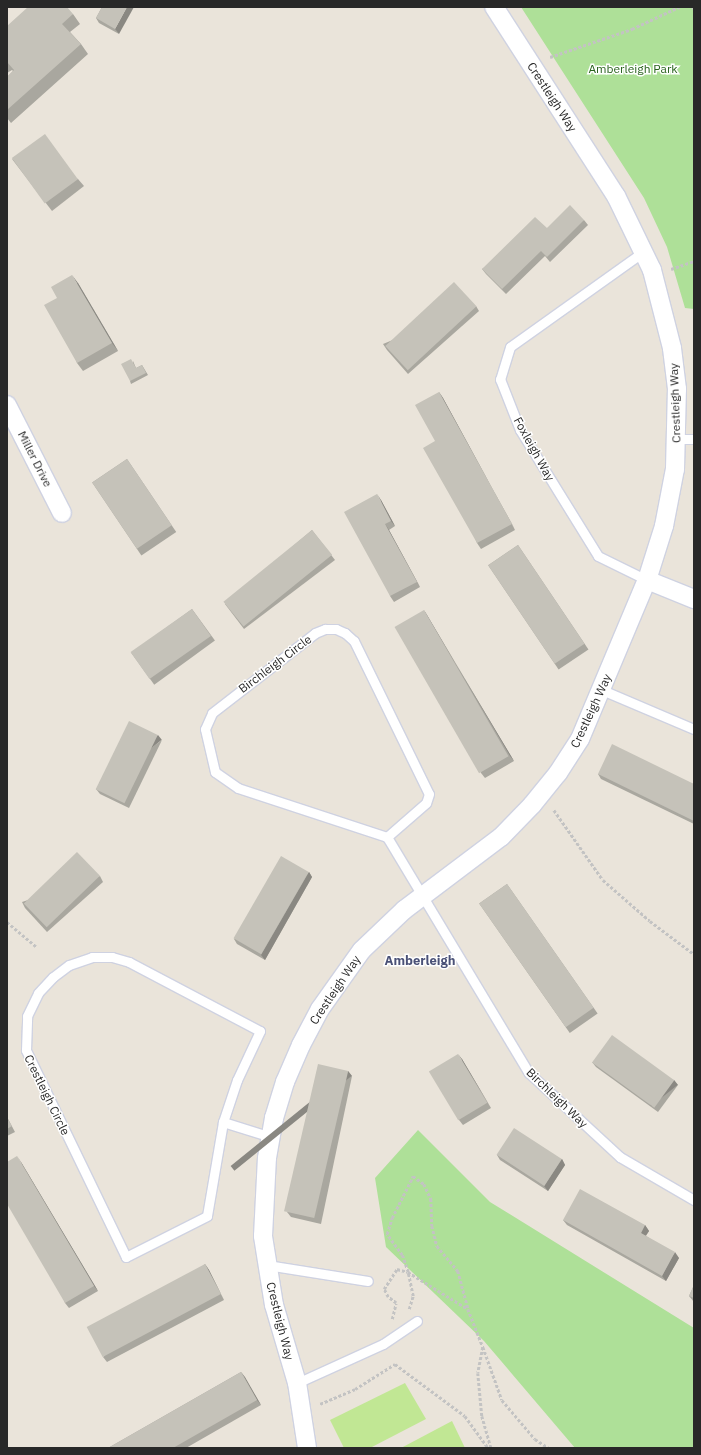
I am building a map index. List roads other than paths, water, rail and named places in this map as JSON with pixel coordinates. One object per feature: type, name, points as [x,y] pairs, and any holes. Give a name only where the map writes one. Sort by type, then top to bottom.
[{"type":"street","name":"Crestleigh Way","points":[[306,1447],[297,1383],[274,1304],[267,1265],[263,1199],[271,1137],[285,1082],[301,1045],[320,1009],[362,950],[388,925],[501,837],[532,805],[558,773],[580,739],[602,690],[647,580],[664,526],[675,469],[686,439],[677,389],[672,348],[664,309],[644,252],[616,196],[494,7]]},
{"type":"street","name":"Miller Drive","points":[[7,405],[62,513]]},
{"type":"street","points":[[647,580],[694,599]]},
{"type":"lane","name":"Foxleigh Way","points":[[644,252],[510,347],[500,379],[520,430],[598,556],[647,580]]},
{"type":"lane","name":"Birchleigh Circle","points":[[325,628],[336,629],[354,641],[429,794],[426,803],[387,836],[238,788],[215,772],[205,729],[212,713],[315,633],[325,628]]},
{"type":"lane","points":[[602,690],[694,729]]},
{"type":"lane","points":[[387,836],[424,896]]},
{"type":"lane","name":"Birchleigh Way","points":[[424,896],[529,1073],[620,1157],[694,1200]]},
{"type":"lane","name":"Crestleigh Circle","points":[[92,957],[112,957],[129,962],[260,1030],[237,1080],[223,1122],[207,1216],[126,1256],[26,1050],[27,1016],[38,993],[53,977],[69,965],[92,957]]},
{"type":"lane","points":[[223,1122],[271,1137]]},
{"type":"lane","points":[[267,1265],[368,1281]]},
{"type":"lane","points":[[297,1383],[384,1344],[417,1321]]},
{"type":"district","name":"Amberleigh","points":[[420,961]]},
{"type":"park label","name":"Amberleigh Park","points":[[633,69]]}]
